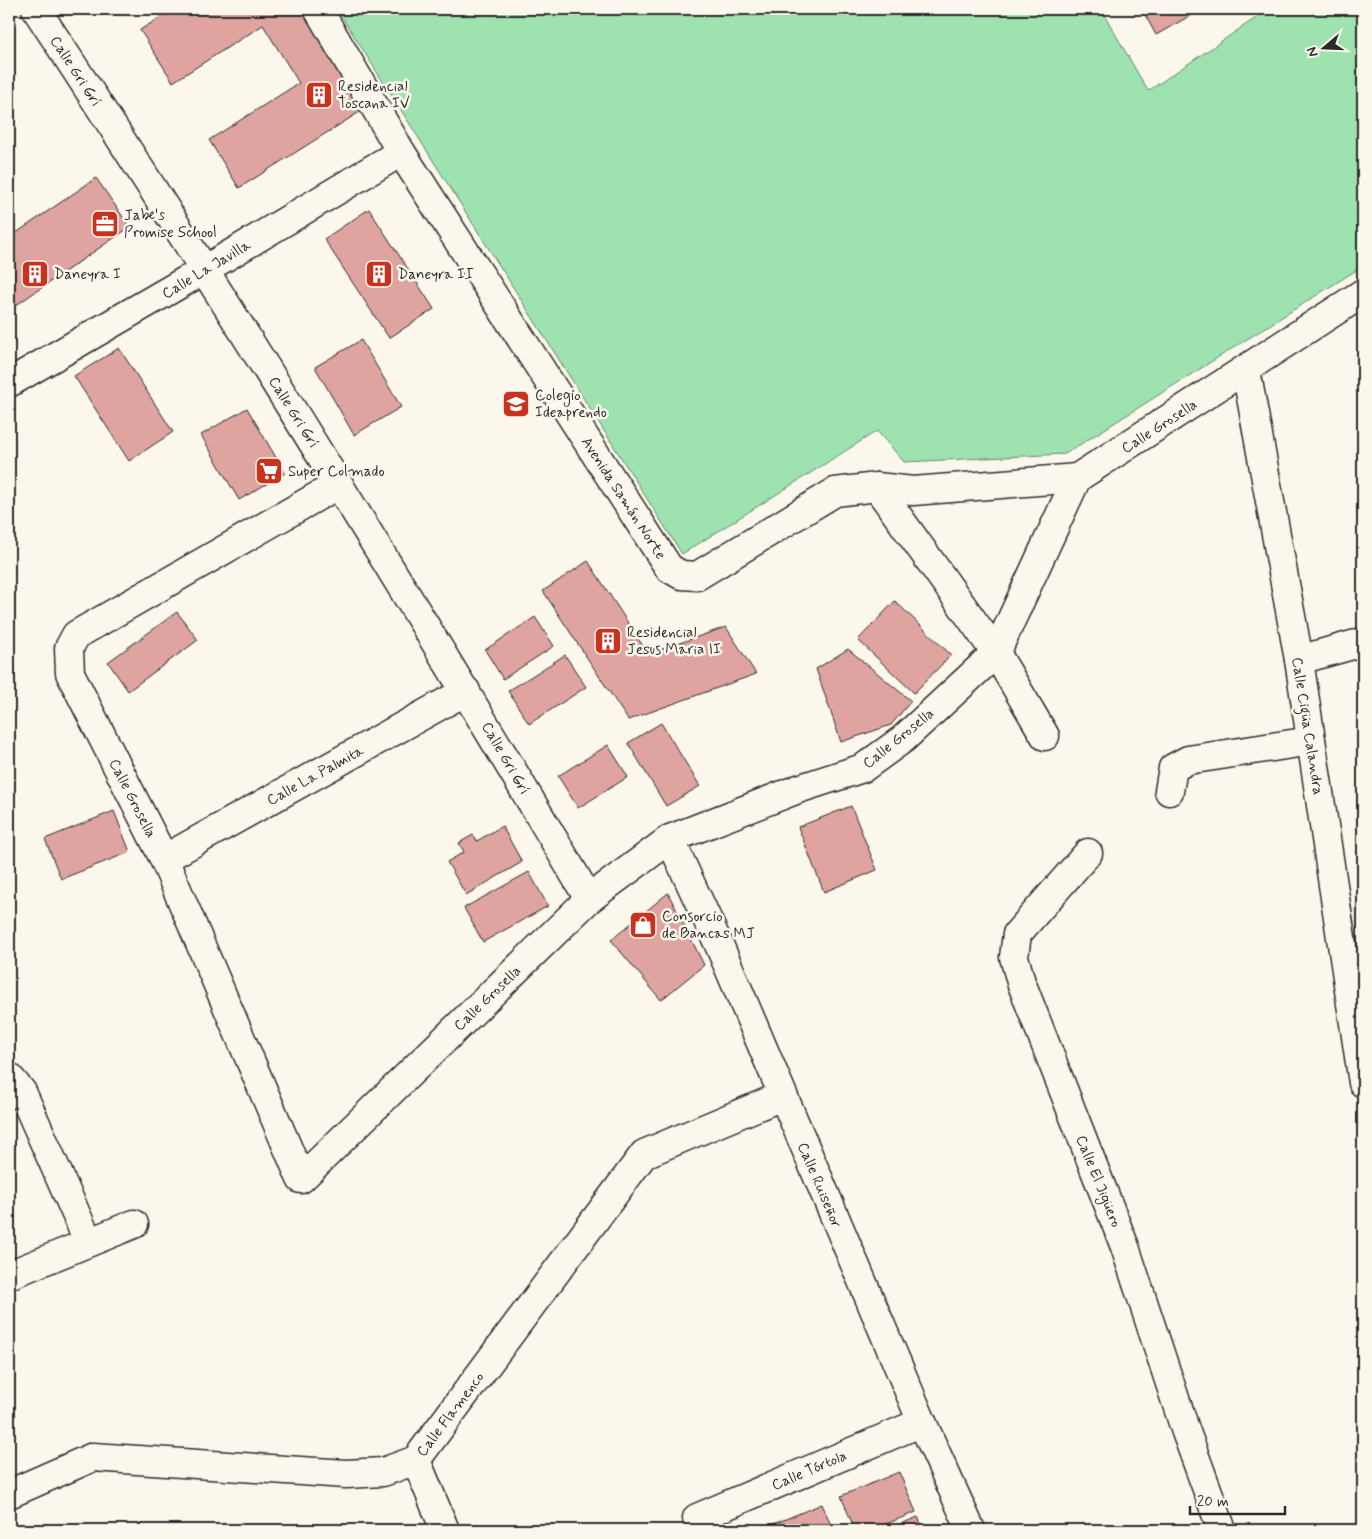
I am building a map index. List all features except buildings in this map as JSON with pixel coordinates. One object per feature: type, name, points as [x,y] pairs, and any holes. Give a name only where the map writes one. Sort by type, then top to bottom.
[{"type":"street","name":"Calle Gri Grí","points":[[36,9],[339,484],[466,691],[589,899]]},
{"type":"street","name":"Avenida Samán Norte","points":[[318,9],[401,152],[669,568],[681,575],[697,576],[835,492],[877,486],[913,491],[1077,478]]},
{"type":"street","name":"Calle La Javilla","points":[[9,383],[204,270],[401,152]]},
{"type":"street","name":"Calle Grosella","points":[[339,484],[76,635],[69,648],[70,673],[164,859],[301,1179],[589,899],[670,839],[798,789],[863,768],[903,739],[996,653],[1077,478],[1363,293]]},
{"type":"street","name":"Calle Cigüa Calandra","points":[[1246,370],[1299,660],[1363,1083]]},
{"type":"street","points":[[877,486],[996,653],[1045,736]]},
{"type":"street","points":[[1299,660],[1363,642]]},
{"type":"street","name":"Calle La Palmita","points":[[164,859],[466,691]]},
{"type":"street","points":[[1169,791],[1173,768],[1188,760],[1311,741]]},
{"type":"street","name":"Calle Ruiseñor","points":[[670,839],[720,947],[922,1422],[971,1530]]},
{"type":"street","name":"Calle El Jigüero","points":[[1088,854],[1017,934],[1014,957],[1021,982],[1125,1247],[1186,1432],[1222,1530]]},
{"type":"street","points":[[9,1077],[22,1092],[88,1242]]},
{"type":"street","name":"Calle Flamenco","points":[[9,1494],[93,1457],[346,1474],[383,1472],[416,1460],[644,1154],[782,1096]]},
{"type":"street","points":[[9,1275],[134,1224]]},
{"type":"street","name":"Calle Tórtola","points":[[699,1524],[922,1422]]},
{"type":"street","points":[[416,1460],[445,1530]]},
{"type":"green space","points":[[337,9],[1101,9],[1148,91],[1269,9],[1363,9],[1363,266],[1065,454],[904,462],[877,431],[682,554]]},
{"type":"place","name":"Residencial Toscana IV","points":[[319,95]]},
{"type":"place","name":"Jabe's Promise School","points":[[105,224]]},
{"type":"place","name":"Daneyra I","points":[[35,274]]},
{"type":"place","name":"Daneyra II","points":[[379,274]]},
{"type":"place","name":"Colegio Ideaprendo","points":[[516,404]]},
{"type":"place","name":"Super Colmado","points":[[269,471]]},
{"type":"place","name":"Residencial Jesus Maria II","points":[[608,641]]},
{"type":"place","name":"Consorcio de Bancas MJ","points":[[643,925]]}]
